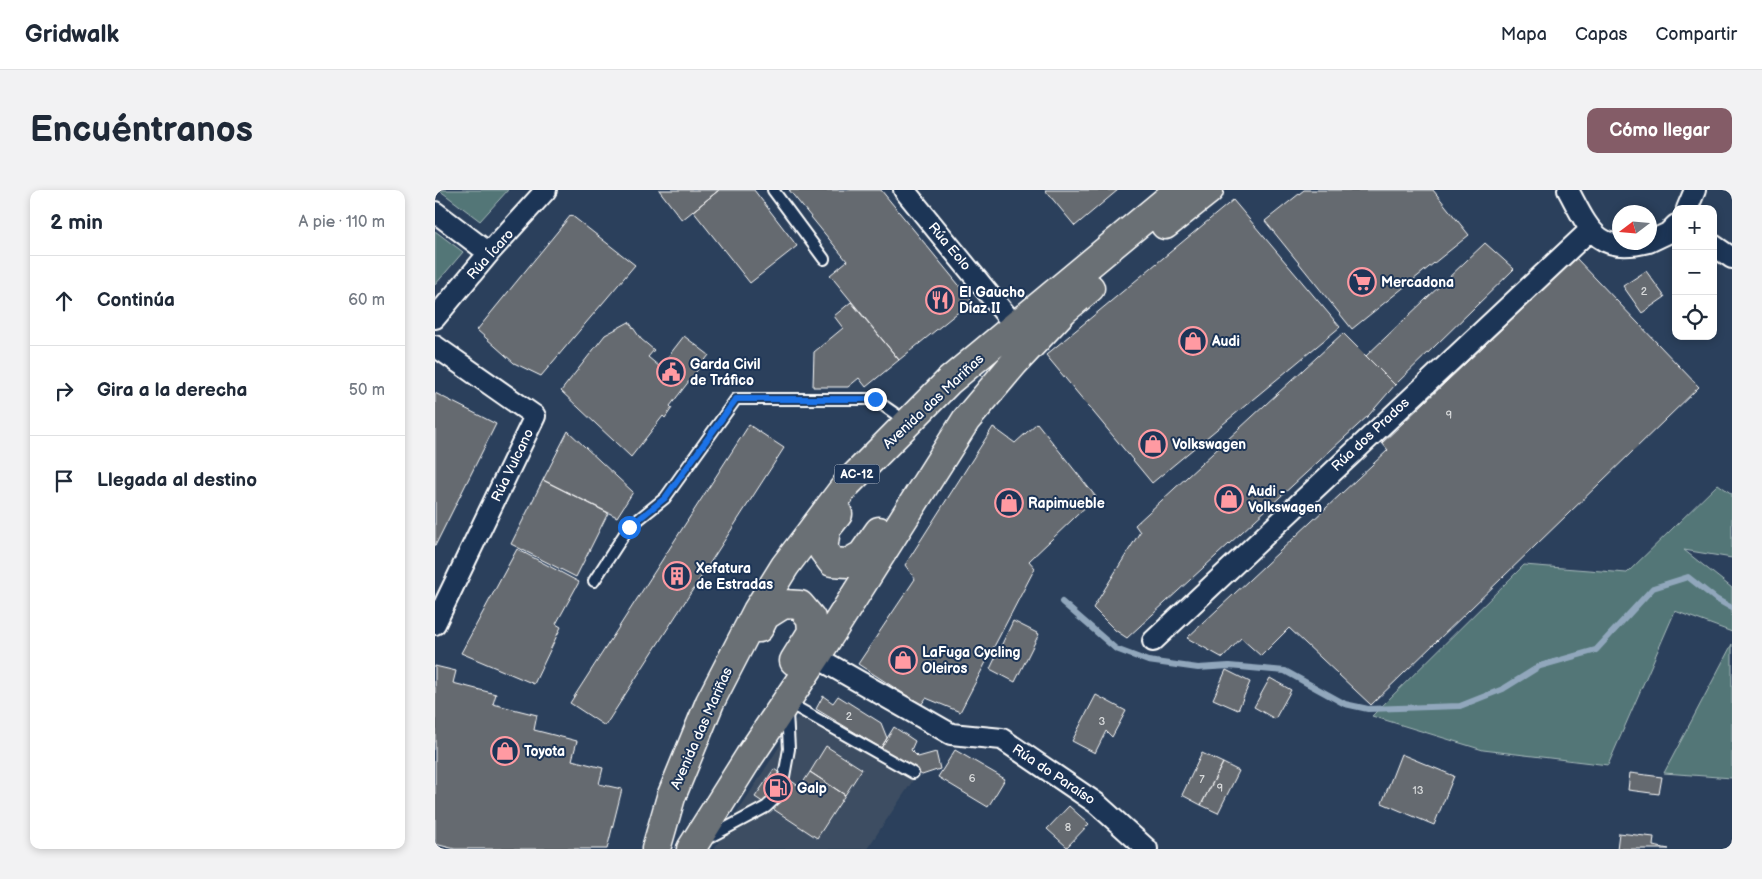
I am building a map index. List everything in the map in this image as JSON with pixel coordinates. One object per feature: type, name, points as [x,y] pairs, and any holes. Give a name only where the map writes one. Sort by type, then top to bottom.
[{"type":"highway","name":"Avenida das Mariñas","points":[[656,849],[671,797],[710,702],[757,610],[785,566],[847,484],[949,381],[1179,190]]},
{"type":"highway","points":[[880,450],[853,493],[827,529],[823,550],[832,562],[848,563],[862,555],[917,476],[1014,364],[1064,310],[1209,190]]},
{"type":"highway","points":[[691,848],[816,657],[966,420]]},
{"type":"highway","points":[[710,702],[738,666],[765,616],[783,604],[800,605],[811,618],[812,632],[739,748],[721,800]]},
{"type":"street","name":"Rúa Ícaro","points":[[435,318],[545,190]]},
{"type":"street","name":"Rúa Eolo","points":[[904,190],[1015,326]]},
{"type":"street","points":[[1568,190],[1589,230],[1603,240],[1612,243]]},
{"type":"street","points":[[1689,205],[1695,190]]},
{"type":"street","points":[[435,212],[489,253]]},
{"type":"street","points":[[1657,238],[1672,229]]},
{"type":"street","name":"Rúa dos Prados","points":[[1153,640],[1589,230]]},
{"type":"street","points":[[1717,248],[1732,258]]},
{"type":"street","name":"Rúa Vulcano","points":[[435,346],[535,416],[435,624]]},
{"type":"street","name":"Rúa do Paraíso","points":[[816,657],[951,734],[1002,739],[1096,803],[1147,849]]},
{"type":"lane","points":[[773,190],[824,259]]},
{"type":"lane","points":[[594,581],[629,527],[665,498],[736,399],[875,399],[908,422]]},
{"type":"lane","points":[[787,701],[913,774]]},
{"type":"lane","points":[[691,848],[766,807],[781,793],[789,749],[787,701]]},
{"type":"shaded area","points":[[804,708],[916,776],[867,849],[714,849]]},
{"type":"green space","points":[[439,190],[508,190],[480,221]]},
{"type":"green space","points":[[435,231],[463,252],[435,285]]},
{"type":"green space","points":[[1718,484],[1732,494],[1732,558],[1684,550],[1732,588],[1732,632],[1675,611],[1608,765],[1483,750],[1372,716],[1524,565],[1627,573]]},
{"type":"green space","points":[[1732,644],[1732,778],[1664,773]]},
{"type":"building","points":[[659,190],[719,190],[682,220]]},
{"type":"building","points":[[719,190],[754,190],[797,246],[750,283],[693,211]]},
{"type":"building","points":[[789,190],[881,190],[972,301],[899,360],[830,275],[847,261]]},
{"type":"building","points":[[1045,190],[1118,190],[1075,226]]},
{"type":"building","name":"Mercadona","points":[[1304,190],[1433,190],[1469,235],[1352,329],[1265,221]]},
{"type":"building","name":"Audi","points":[[1233,200],[1340,327],[1152,483],[1046,355]]},
{"type":"building","points":[[571,215],[635,265],[541,376],[514,363],[477,330]]},
{"type":"building","points":[[1485,243],[1514,269],[1395,385],[1366,356]]},
{"type":"building","points":[[1576,258],[1699,387],[1371,705],[1289,628],[1261,656],[1241,638],[1223,658],[1187,638],[1388,450],[1382,443]]},
{"type":"building","points":[[1646,271],[1665,297],[1642,313],[1623,286]]},
{"type":"building","points":[[851,302],[899,360],[866,387],[859,378],[848,387],[813,387],[814,352],[843,328],[834,316]]},
{"type":"building","points":[[629,322],[641,339],[654,350],[648,357],[660,367],[684,336],[709,355],[670,406],[672,408],[665,418],[663,416],[631,457],[561,391],[605,335]]},
{"type":"building","points":[[1343,333],[1395,385],[1369,415],[1127,638],[1115,630],[1093,608],[1140,532],[1135,525]]},
{"type":"building","points":[[435,393],[496,424],[435,546]]},
{"type":"building","points":[[1037,423],[1096,497],[1029,561],[1035,568],[960,712],[926,698],[921,705],[858,664],[915,579],[905,565],[993,427],[1015,443]]},
{"type":"building","name":"Xefatura de Estradas","points":[[749,425],[784,448],[605,726],[570,703]]},
{"type":"building","points":[[568,431],[633,492],[617,517],[543,480]]},
{"type":"building","points":[[543,480],[608,513],[576,577],[511,544]]},
{"type":"building","points":[[517,549],[579,582],[556,624],[561,627],[534,684],[461,653]]},
{"type":"building","points":[[1013,621],[1039,634],[1015,682],[990,669]]},
{"type":"building","name":"Toyota","points":[[435,666],[456,671],[453,683],[496,694],[493,704],[537,715],[534,730],[577,741],[572,760],[603,768],[599,784],[622,789],[607,849],[455,849],[435,844]]},
{"type":"building","points":[[1226,670],[1250,682],[1238,710],[1213,699]]},
{"type":"building","points":[[1270,678],[1291,690],[1275,719],[1254,707]]},
{"type":"building","points":[[1096,695],[1126,711],[1112,737],[1106,731],[1095,753],[1072,741]]},
{"type":"building","points":[[823,696],[833,703],[838,696],[881,723],[887,738],[881,748],[816,709]]},
{"type":"building","points":[[894,727],[915,741],[911,750],[918,757],[936,752],[940,769],[922,775],[881,748]]},
{"type":"building","points":[[826,746],[862,769],[845,795],[810,772]]},
{"type":"building","points":[[955,750],[1005,779],[988,807],[938,777]]},
{"type":"building","points":[[1202,753],[1223,763],[1201,805],[1182,795]]},
{"type":"building","points":[[1401,754],[1454,776],[1434,825],[1382,803]]},
{"type":"building","points":[[1223,763],[1239,771],[1218,813],[1201,805]]},
{"type":"building","points":[[774,769],[800,787],[810,772],[845,795],[817,838],[755,797]]},
{"type":"building","points":[[1630,773],[1662,777],[1659,794],[1628,790]]},
{"type":"building","points":[[1069,806],[1089,824],[1067,847],[1047,829]]},
{"type":"building","points":[[1619,833],[1654,837],[1653,846],[1669,849],[1617,849]]},
{"type":"waterway","points":[[1062,602],[1116,649],[1148,661],[1198,668],[1229,666],[1285,671],[1345,704],[1368,709],[1460,706],[1503,689],[1540,666],[1596,650],[1653,588],[1688,577],[1716,599],[1732,608]]},
{"type":"place","name":"Mercadona","points":[[1362,282]]},
{"type":"place","name":"El Gaucho Díaz II","points":[[940,300]]},
{"type":"place","name":"Audi","points":[[1193,341]]},
{"type":"place","name":"Garda Civil de Tráfico","points":[[671,372]]},
{"type":"place","name":"Volkswagen","points":[[1153,444]]},
{"type":"place","name":"Audi - Volkswagen","points":[[1229,499]]},
{"type":"place","name":"Rapimueble","points":[[1009,503]]},
{"type":"place","name":"Xefatura de Estradas","points":[[677,576]]},
{"type":"place","name":"LaFuga Cycling Oleiros","points":[[903,660]]},
{"type":"place","name":"Toyota","points":[[505,751]]},
{"type":"place","name":"Galp","points":[[778,788]]},
{"type":"route","points":[[629,527],[665,498],[736,399],[875,399]]}]
